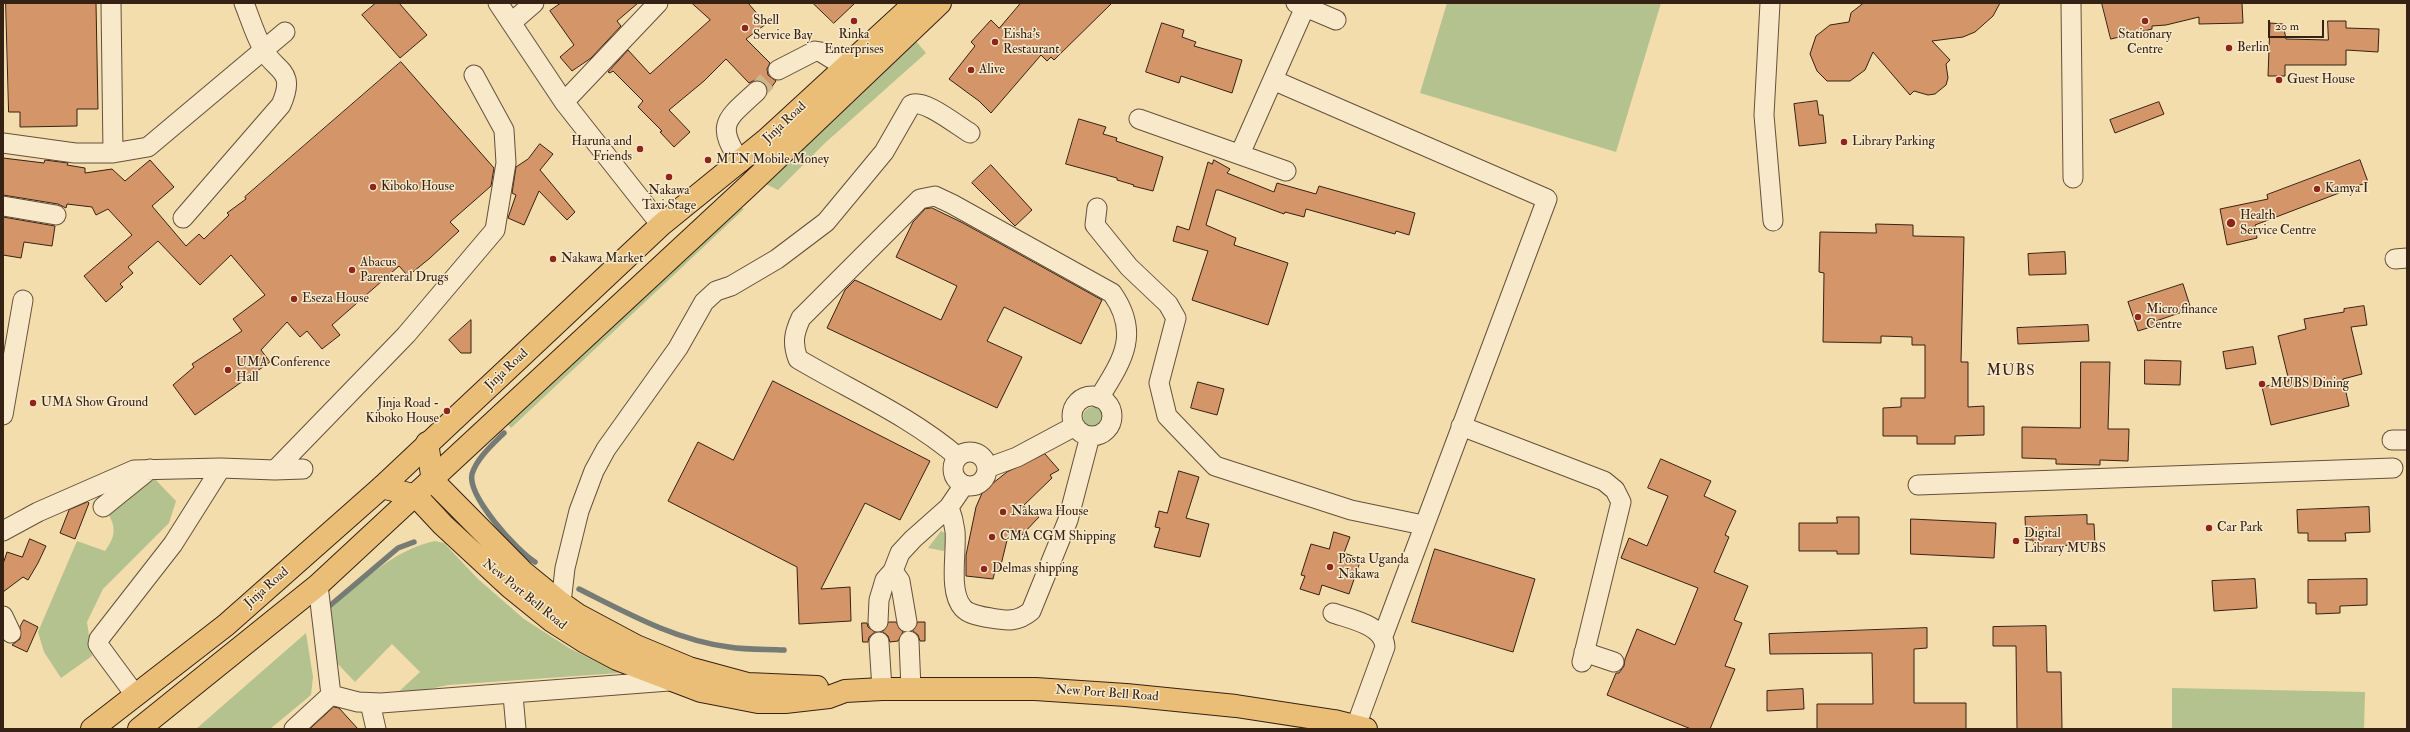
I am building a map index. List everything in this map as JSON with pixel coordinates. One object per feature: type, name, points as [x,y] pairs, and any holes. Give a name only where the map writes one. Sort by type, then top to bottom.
[{"type":"main road","name":"Jinja Road","points":[[92,729],[226,625],[382,487],[427,443],[661,225],[741,162],[915,3]]},
{"type":"main road","name":"Jinja Road","points":[[139,729],[421,500],[435,484],[940,3]]},
{"type":"main road","points":[[427,443],[435,484]]},
{"type":"main road","name":"New Port Bell Road","points":[[435,484],[524,572],[560,603],[636,646],[689,668],[748,684],[830,687],[845,691]]},
{"type":"main road","points":[[382,487],[421,500]]},
{"type":"main road","name":"New Port Bell Road","points":[[421,500],[442,525],[471,552],[552,621],[617,659],[669,681],[708,693],[758,702],[785,702],[829,697],[845,691],[882,689],[1027,689],[1126,694],[1236,706],[1361,728]]},
{"type":"street","points":[[110,3],[113,153]]},
{"type":"street","points":[[183,218],[281,105],[286,95],[286,81],[282,69],[263,50],[244,3]]},
{"type":"street","points":[[498,3],[564,102],[661,225]]},
{"type":"street","points":[[512,22],[534,3]]},
{"type":"street","points":[[564,102],[658,3]]},
{"type":"street","points":[[1770,3],[1764,115],[1773,221]]},
{"type":"street","points":[[2071,3],[2074,178]]},
{"type":"street","points":[[1240,154],[1273,80],[1301,5],[1336,20]]},
{"type":"street","points":[[3,143],[76,153],[113,153],[148,147],[285,32]]},
{"type":"street","points":[[741,162],[728,144],[726,125],[730,117],[768,80],[816,51],[821,52],[845,67]]},
{"type":"street","points":[[275,470],[406,335],[495,230],[506,163],[504,130],[474,75]]},
{"type":"street","points":[[1273,80],[1547,198],[1460,426],[1383,636],[1385,647],[1361,728]]},
{"type":"street","points":[[560,603],[565,568],[579,510],[594,471],[606,449],[678,348],[704,302],[716,291],[731,286],[778,259],[826,222],[884,152],[911,104],[918,102],[927,106],[970,133]]},
{"type":"street","points":[[1139,119],[1286,171]]},
{"type":"street","points":[[958,457],[934,437],[913,423],[798,359],[794,349],[793,334],[802,318],[920,198],[935,196],[952,204],[1112,293],[1125,314],[1127,342],[1123,358],[1099,398]]},
{"type":"street","points":[[3,206],[56,215]]},
{"type":"street","points":[[1097,208],[1095,225],[1129,268],[1168,304],[1176,318],[1159,382],[1167,416],[1215,466],[1351,510],[1424,525]]},
{"type":"street","points":[[3,415],[23,300]]},
{"type":"street","points":[[949,507],[955,531],[955,590],[963,610],[983,617],[1005,620],[1023,618],[1031,611],[1068,520],[1083,431],[1073,418],[1078,403],[1084,398],[1099,398],[1110,407],[1112,421],[1103,432],[1083,431],[987,468]]},
{"type":"street","points":[[1460,426],[1604,480],[1615,490],[1621,502],[1583,657],[1614,662]]},
{"type":"street","points":[[976,453],[981,456],[987,468],[983,481],[978,485],[964,486],[954,476],[953,470],[958,457],[963,454],[976,453]]},
{"type":"street","points":[[3,531],[38,512],[134,470],[151,468],[303,469]]},
{"type":"street","points":[[103,507],[151,468]]},
{"type":"street","points":[[136,696],[98,644],[99,639],[173,544],[221,468]]},
{"type":"street","points":[[1918,485],[2393,468]]},
{"type":"street","points":[[878,622],[879,600],[885,580],[893,570],[906,546],[949,507],[964,486]]},
{"type":"street","points":[[893,570],[900,581],[907,622]]},
{"type":"street","points":[[318,585],[331,696]]},
{"type":"street","points":[[1333,613],[1374,629],[1383,636]]},
{"type":"street","points":[[909,641],[911,689]]},
{"type":"street","points":[[879,642],[882,689]]},
{"type":"street","points":[[331,696],[370,703],[513,694],[669,681]]},
{"type":"street","points":[[513,694],[516,729]]},
{"type":"street","points":[[294,729],[331,696]]},
{"type":"street","points":[[370,703],[376,729]]},
{"type":"green space","points":[[1447,3],[1661,3],[1616,152],[1420,93]]},
{"type":"green space","points":[[915,40],[926,53],[825,143],[778,190],[762,182]]},
{"type":"green space","points":[[736,206],[744,209],[511,428],[506,422]]},
{"type":"green space","points":[[1089,407],[1097,407],[1103,413],[1103,421],[1097,427],[1089,427],[1083,421],[1083,413]]},
{"type":"green space","points":[[153,477],[176,501],[169,523],[103,589],[87,622],[92,656],[61,678],[44,652],[38,632],[77,541],[105,551],[112,540],[114,530],[109,515],[105,509],[125,502]]},
{"type":"green space","points":[[941,531],[948,535],[944,551],[928,548]]},
{"type":"green space","points":[[435,541],[444,543],[478,579],[524,619],[569,648],[619,673],[448,685],[393,697],[420,672],[392,644],[355,682],[335,661],[327,612],[377,569],[419,545]]},
{"type":"green space","points":[[306,633],[313,677],[311,695],[270,729],[196,729]]},
{"type":"green space","points":[[2172,688],[2365,692],[2364,729],[2172,729]]},
{"type":"building","points":[[6,3],[96,3],[98,109],[77,109],[77,126],[20,127],[20,112],[9,112]]},
{"type":"building","points":[[376,3],[399,3],[427,35],[400,58],[362,15]]},
{"type":"building","points":[[561,3],[638,3],[617,21],[621,26],[591,58],[572,71],[560,57],[574,45],[550,11]]},
{"type":"building","points":[[692,3],[748,3],[766,24],[746,39],[770,63],[767,69],[768,75],[776,81],[768,92],[765,83],[755,80],[749,83],[726,59],[704,81],[669,110],[690,132],[674,147],[660,132],[662,131],[638,107],[643,101],[613,71],[610,73],[608,72],[628,50],[650,74],[710,20]]},
{"type":"building","points":[[813,3],[855,3],[834,23]]},
{"type":"building","points":[[1021,3],[1112,3],[1054,60],[1051,57],[1047,61],[1041,55],[991,113],[979,101],[949,79],[975,46],[971,42],[991,20],[999,28]]},
{"type":"building","points":[[1864,3],[2000,3],[1993,16],[1975,32],[1963,37],[1932,41],[1950,60],[1946,64],[1948,78],[1946,85],[1935,94],[1928,95],[1914,91],[1910,95],[1873,52],[1865,70],[1850,81],[1827,81],[1817,71],[1810,54],[1816,36],[1830,25],[1849,22],[1851,13]]},
{"type":"building","points":[[2102,3],[2242,3],[2243,23],[2199,24],[2199,17],[2166,25],[2152,26],[2152,29],[2111,39]]},
{"type":"building","points":[[2328,21],[2346,21],[2346,28],[2379,29],[2378,52],[2346,50],[2346,65],[2285,65],[2285,76],[2268,76],[2270,23],[2283,24],[2286,39],[2328,40]]},
{"type":"building","points":[[1162,23],[1184,30],[1182,37],[1196,42],[1194,46],[1242,60],[1232,93],[1181,76],[1179,83],[1146,72]]},
{"type":"building","points":[[401,62],[494,168],[491,186],[450,222],[459,231],[430,258],[408,276],[399,266],[332,325],[340,335],[322,349],[307,331],[300,337],[287,322],[261,350],[270,362],[195,415],[173,385],[194,367],[192,364],[242,331],[233,319],[265,295],[231,255],[200,285],[158,241],[128,267],[133,273],[120,284],[123,287],[106,302],[84,276],[132,235],[108,209],[96,215],[92,207],[67,204],[66,208],[58,204],[3,195],[3,158],[44,163],[45,160],[68,163],[67,165],[85,168],[85,173],[112,169],[125,181],[150,160],[174,187],[152,206],[186,246],[199,234],[204,239],[229,215],[227,213],[246,199],[245,197]]},
{"type":"building","points":[[1817,101],[1819,115],[1823,115],[1826,143],[1799,146],[1794,104]]},
{"type":"building","points":[[2159,102],[2164,114],[2115,133],[2110,120]]},
{"type":"building","points":[[1079,119],[1106,127],[1103,134],[1117,138],[1116,141],[1163,157],[1153,191],[1133,186],[1134,185],[1117,180],[1117,178],[1066,164]]},
{"type":"building","points":[[540,144],[553,154],[540,170],[575,212],[567,220],[539,191],[524,225],[508,218],[516,195],[512,193],[516,167],[528,159]]},
{"type":"building","points":[[1214,160],[1230,169],[1227,173],[1274,192],[1277,183],[1316,194],[1319,186],[1415,213],[1409,235],[1396,231],[1395,234],[1306,209],[1304,217],[1285,212],[1284,214],[1216,190],[1206,225],[1236,238],[1234,245],[1288,263],[1268,325],[1192,300],[1208,251],[1173,241],[1177,226],[1189,230],[1208,162],[1212,164]]},
{"type":"building","points":[[2360,160],[2368,182],[2255,225],[2257,238],[2227,245],[2220,209],[2268,199],[2267,195]]},
{"type":"building","points":[[991,165],[1032,210],[1015,226],[972,183]]},
{"type":"building","points":[[932,208],[963,223],[1102,300],[1081,344],[1004,307],[987,341],[1022,357],[997,408],[827,328],[845,290],[855,280],[941,320],[957,286],[896,257],[913,222],[925,209]]},
{"type":"building","points":[[3,217],[55,226],[52,246],[24,242],[21,258],[3,255]]},
{"type":"building","points":[[1876,224],[1913,225],[1913,236],[1964,237],[1961,362],[1968,362],[1968,407],[1984,406],[1984,435],[1955,436],[1955,444],[1917,444],[1917,436],[1883,436],[1883,408],[1901,407],[1901,398],[1925,398],[1925,345],[1912,345],[1912,337],[1881,336],[1881,343],[1823,342],[1824,273],[1819,272],[1820,232],[1876,233]]},
{"type":"building","points":[[2065,252],[2066,274],[2029,275],[2028,254]]},
{"type":"building","points":[[2183,284],[2191,309],[2153,322],[2154,326],[2138,331],[2128,302]]},
{"type":"building","points":[[2364,306],[2367,325],[2351,327],[2362,374],[2343,379],[2349,406],[2271,425],[2262,387],[2289,381],[2278,336],[2306,329],[2304,319],[2344,312],[2344,309]]},
{"type":"building","points":[[471,320],[471,353],[461,353],[449,340]]},
{"type":"building","points":[[2088,325],[2089,341],[2018,344],[2017,328]]},
{"type":"building","points":[[2253,347],[2256,364],[2226,369],[2223,352]]},
{"type":"building","points":[[2145,360],[2181,361],[2180,385],[2145,384]]},
{"type":"building","points":[[2081,362],[2110,362],[2108,429],[2129,429],[2128,461],[2100,460],[2100,465],[2056,464],[2056,459],[2022,458],[2022,427],[2080,428]]},
{"type":"building","points":[[773,381],[930,461],[900,520],[865,503],[821,589],[850,587],[851,621],[799,624],[797,567],[668,501],[698,442],[733,460]]},
{"type":"building","points":[[1198,382],[1224,389],[1217,415],[1191,408]]},
{"type":"building","name":"Nakawa House","points":[[1045,454],[1059,470],[1050,475],[1052,478],[1023,506],[1039,517],[1022,535],[1010,528],[999,573],[995,571],[993,579],[966,576],[966,555],[976,507],[983,491],[1007,472]]},
{"type":"building","points":[[1661,459],[1711,481],[1704,496],[1736,511],[1725,535],[1729,537],[1714,572],[1748,586],[1734,620],[1742,623],[1725,666],[1735,669],[1710,729],[1691,729],[1607,695],[1616,673],[1619,673],[1624,666],[1625,659],[1637,629],[1675,645],[1698,588],[1621,558],[1629,538],[1647,546],[1668,496],[1648,488]]},
{"type":"building","points":[[1179,471],[1199,477],[1186,518],[1209,524],[1200,557],[1154,547],[1160,528],[1155,527],[1159,511],[1167,513]]},
{"type":"building","points":[[88,502],[89,503],[75,539],[60,533],[69,510]]},
{"type":"building","points":[[2369,507],[2370,532],[2345,533],[2346,541],[2308,541],[2308,533],[2298,533],[2297,510]]},
{"type":"building","points":[[2087,515],[2087,524],[2094,524],[2095,544],[2034,547],[2033,540],[2026,540],[2025,517]]},
{"type":"building","points":[[1837,517],[1859,517],[1859,554],[1837,554],[1837,551],[1799,551],[1799,523],[1837,523]]},
{"type":"building","points":[[1911,519],[1996,523],[1994,558],[1911,554]]},
{"type":"building","points":[[1334,532],[1350,537],[1344,553],[1361,559],[1349,594],[1322,585],[1319,595],[1300,589],[1305,576],[1301,575],[1311,544],[1329,549]]},
{"type":"building","points":[[30,539],[46,546],[38,563],[28,580],[23,577],[3,592],[3,564],[7,552],[22,557]]},
{"type":"building","points":[[1435,549],[1535,579],[1513,652],[1412,622]]},
{"type":"building","points":[[2255,579],[2257,608],[2214,611],[2212,581]]},
{"type":"building","points":[[2367,579],[2367,605],[2340,606],[2340,613],[2316,614],[2316,603],[2308,603],[2308,580]]},
{"type":"building","points":[[24,620],[38,627],[27,652],[12,645],[20,639],[20,627]]},
{"type":"building","points":[[889,622],[896,622],[903,632],[898,641],[890,642],[888,636],[883,632]]},
{"type":"building","points":[[918,622],[925,622],[925,641],[920,641],[918,635],[913,631]]},
{"type":"building","points":[[862,623],[867,623],[868,627],[875,632],[869,637],[868,642],[863,642]]},
{"type":"building","points":[[2046,626],[2047,672],[2061,672],[2062,729],[2017,729],[2016,646],[1993,646],[1993,627]]},
{"type":"building","points":[[1927,628],[1927,648],[1914,649],[1914,703],[1966,703],[1966,729],[1817,729],[1817,704],[1873,704],[1872,653],[1770,654],[1769,634]]},
{"type":"building","points":[[1803,689],[1804,709],[1767,711],[1767,691]]},
{"type":"building","points":[[334,707],[339,708],[358,729],[310,729]]},
{"type":"waterway","points":[[504,433],[486,452],[474,468],[472,474],[473,484],[485,509],[495,522],[517,547],[535,562]]},
{"type":"waterway","points":[[326,609],[398,548],[414,542]]},
{"type":"waterway","points":[[579,589],[670,632],[690,638],[736,648],[784,650]]},
{"type":"tunnel","points":[[757,91],[767,81]]},
{"type":"place","name":"Rinka Enterprises","points":[[854,21]]},
{"type":"place","name":"Stationary Centre","points":[[2145,21]]},
{"type":"place","name":"Shell Service Bay","points":[[745,28]]},
{"type":"place","name":"Eisha's Restaurant","points":[[995,42]]},
{"type":"place","name":"Berlin","points":[[2229,48]]},
{"type":"place","name":"Alive","points":[[971,70]]},
{"type":"place","name":"Guest House","points":[[2279,80]]},
{"type":"place","name":"Library Parking","points":[[1844,142]]},
{"type":"place","name":"Haruna and Friends","points":[[640,149]]},
{"type":"place","name":"MTN Mobile Money","points":[[708,160]]},
{"type":"place","name":"Nakawa Taxi Stage","points":[[669,177]]},
{"type":"place","name":"Kiboko House","points":[[373,187]]},
{"type":"place","name":"Kamya I","points":[[2317,189]]},
{"type":"place","name":"Health Service Centre","points":[[2231,223]]},
{"type":"place","name":"Nakawa Market","points":[[553,259]]},
{"type":"place","name":"Abacus Parenteral Drugs","points":[[352,270]]},
{"type":"place","name":"Eseza House","points":[[294,299]]},
{"type":"place","name":"Micro finance Centre","points":[[2138,317]]},
{"type":"place","name":"UMA Conference Hall","points":[[228,370]]},
{"type":"place","name":"MUBS Dining","points":[[2262,384]]},
{"type":"place","name":"UMA Show Ground","points":[[33,403]]},
{"type":"place","name":"Jinja Road - Kiboko House","points":[[447,411]]},
{"type":"place","name":"Nakawa House","points":[[1003,512]]},
{"type":"place","name":"Car Park","points":[[2209,528]]},
{"type":"place","name":"CMA CGM Shipping","points":[[992,537]]},
{"type":"place","name":"Digital Library MUBS","points":[[2016,541]]},
{"type":"place","name":"Posta Uganda Nakawa","points":[[1330,567]]},
{"type":"place","name":"Delmas shipping","points":[[984,569]]},
{"type":"district","name":"MUBS","points":[[2011,372]]}]
